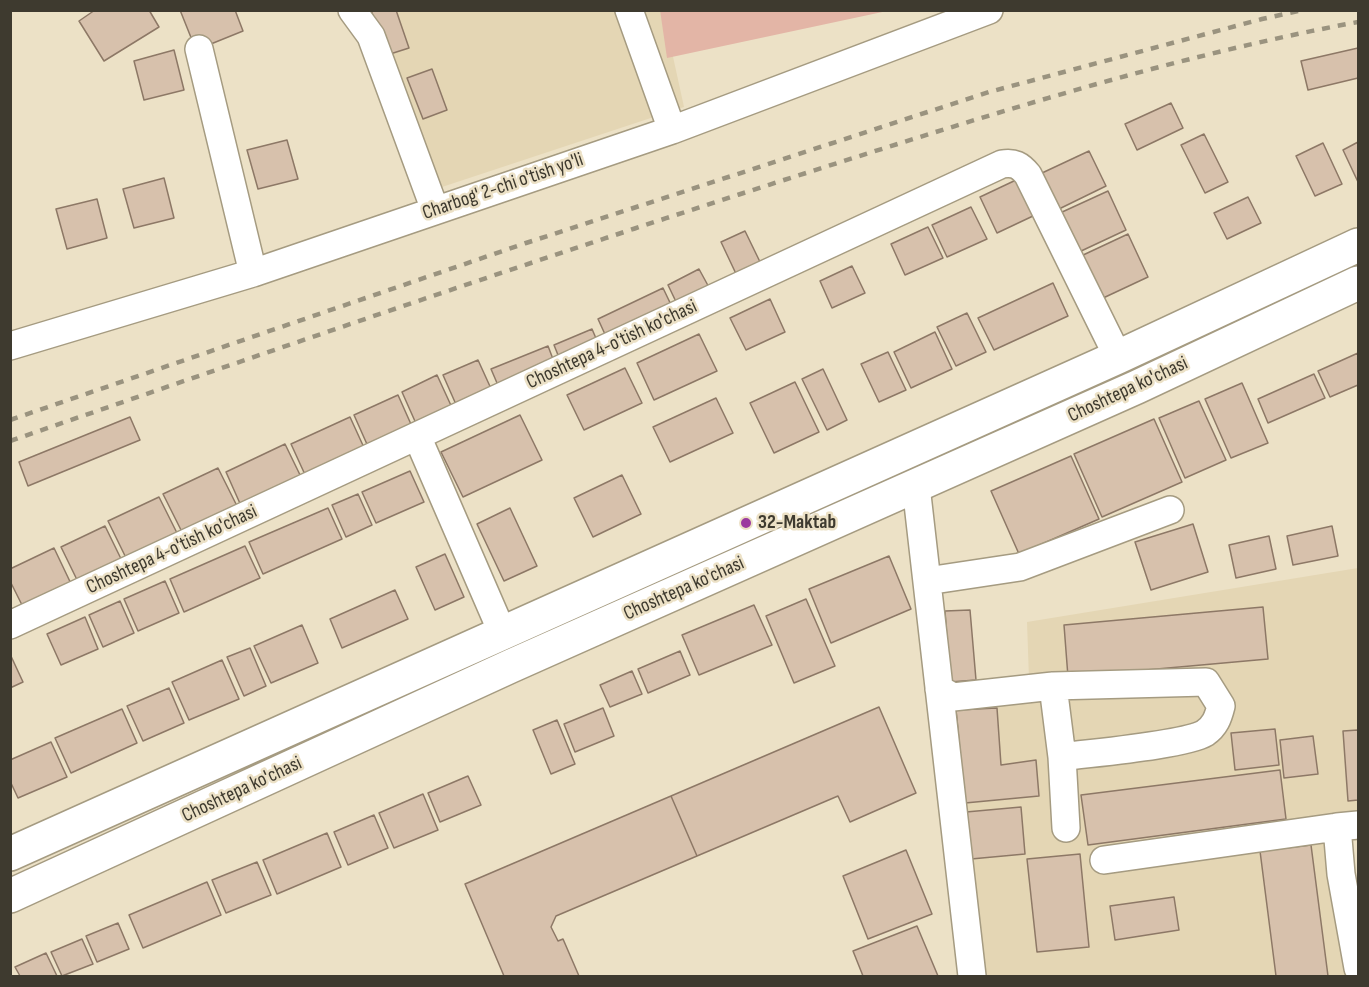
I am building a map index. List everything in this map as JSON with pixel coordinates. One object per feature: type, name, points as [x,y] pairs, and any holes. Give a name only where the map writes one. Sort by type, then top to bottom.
[{"type":"main road","name":"Choshtepa ko'chasi","points":[[10,854],[1118,357],[1359,245]]},
{"type":"main road","name":"Choshtepa ko'chasi","points":[[10,896],[1359,283]]},
{"type":"main road","points":[[256,743],[275,775]]},
{"type":"street","points":[[352,10],[371,36],[435,210]]},
{"type":"street","points":[[628,10],[672,130]]},
{"type":"street","name":"Charbog' 2-chi o'tish yo'li","points":[[10,346],[253,273],[672,130],[990,10]]},
{"type":"street","points":[[199,49],[253,273]]},
{"type":"street","name":"Choshtepa 4-o'tish ko'chasi","points":[[10,625],[1002,164],[1011,162],[1022,166],[1028,175],[1118,357]]},
{"type":"street","points":[[417,436],[502,632]]},
{"type":"street","points":[[916,486],[972,976]]},
{"type":"street","points":[[927,581],[1020,567],[1170,510]]},
{"type":"street","points":[[939,689],[953,697],[1053,686],[1206,682],[1221,706],[1217,722],[1203,734],[1177,741],[1062,757]]},
{"type":"street","points":[[1053,686],[1062,757],[1066,828]]},
{"type":"street","points":[[1104,860],[1348,826],[1341,874],[1359,968]]},
{"type":"shaded area","points":[[660,10],[887,10],[887,11],[667,58]]},
{"type":"shaded area","points":[[359,11],[663,11],[684,107],[442,187]]},
{"type":"shaded area","points":[[1358,568],[1358,819],[1329,822],[1347,976],[979,976],[952,707],[1029,679],[1027,622]]},
{"type":"building","points":[[95,10],[149,10],[159,27],[104,61],[79,21]]},
{"type":"building","points":[[180,10],[235,10],[243,31],[196,50]]},
{"type":"building","points":[[371,10],[396,10],[409,48],[387,55]]},
{"type":"building","points":[[1358,48],[1358,78],[1308,90],[1301,61]]},
{"type":"building","points":[[174,50],[184,90],[144,100],[134,61]]},
{"type":"building","points":[[432,69],[447,110],[423,119],[407,78]]},
{"type":"building","points":[[1171,103],[1183,128],[1137,150],[1125,124]]},
{"type":"building","points":[[1204,134],[1228,182],[1205,193],[1181,145]]},
{"type":"building","points":[[287,140],[298,179],[258,189],[247,150]]},
{"type":"building","points":[[1358,142],[1358,182],[1343,150]]},
{"type":"building","points":[[1323,143],[1342,184],[1315,196],[1296,156]]},
{"type":"building","points":[[1089,151],[1106,186],[1059,209],[1042,173]]},
{"type":"building","points":[[164,178],[174,218],[134,228],[123,189]]},
{"type":"building","points":[[1016,180],[1033,216],[997,233],[980,197]]},
{"type":"building","points":[[1108,191],[1126,230],[1079,252],[1060,213]]},
{"type":"building","points":[[1248,197],[1261,223],[1227,239],[1214,213]]},
{"type":"building","points":[[97,199],[107,238],[67,249],[56,209]]},
{"type":"building","points":[[971,207],[987,239],[947,257],[932,225]]},
{"type":"building","points":[[928,227],[943,258],[905,275],[891,244]]},
{"type":"building","points":[[745,231],[762,266],[738,278],[721,242]]},
{"type":"building","points":[[1128,234],[1148,277],[1101,299],[1081,256]]},
{"type":"building","points":[[852,266],[865,293],[832,308],[820,281]]},
{"type":"building","points":[[699,269],[711,291],[679,308],[668,285]]},
{"type":"building","points":[[1053,283],[1068,316],[994,350],[978,318]]},
{"type":"building","points":[[663,288],[674,311],[609,343],[598,319]]},
{"type":"building","points":[[770,299],[785,332],[746,350],[730,318]]},
{"type":"building","points":[[967,313],[986,352],[956,366],[937,327]]},
{"type":"building","points":[[592,329],[601,350],[562,365],[554,345]]},
{"type":"building","points":[[935,332],[952,369],[911,388],[894,352]]},
{"type":"building","points":[[699,334],[717,371],[654,400],[637,363]]},
{"type":"building","points":[[548,346],[556,367],[500,390],[491,369]]},
{"type":"building","points":[[888,352],[906,390],[879,402],[861,364]]},
{"type":"building","points":[[1358,353],[1358,385],[1330,397],[1318,371]]},
{"type":"building","points":[[478,360],[493,393],[458,409],[443,375]]},
{"type":"building","points":[[625,368],[642,403],[584,430],[567,395]]},
{"type":"building","points":[[823,369],[847,420],[827,430],[802,379]]},
{"type":"building","points":[[1314,374],[1325,398],[1268,423],[1258,399]]},
{"type":"building","points":[[437,375],[454,412],[418,428],[402,392]]},
{"type":"building","points":[[795,382],[819,432],[774,453],[750,403]]},
{"type":"building","points":[[1242,383],[1268,443],[1231,458],[1205,399]]},
{"type":"building","points":[[398,395],[414,431],[370,451],[354,415]]},
{"type":"building","points":[[716,398],[733,433],[670,462],[653,427]]},
{"type":"building","points":[[1199,401],[1226,460],[1185,478],[1159,418]]},
{"type":"building","points":[[520,415],[542,460],[463,497],[441,452]]},
{"type":"building","points":[[130,417],[140,440],[28,486],[19,462]]},
{"type":"building","points":[[350,417],[366,452],[307,479],[291,444]]},
{"type":"building","points":[[1154,419],[1182,482],[1102,517],[1074,454]]},
{"type":"building","points":[[285,444],[302,479],[242,508],[226,472]]},
{"type":"building","points":[[1071,456],[1099,519],[1019,554],[991,491]]},
{"type":"building","points":[[218,468],[239,510],[184,536],[163,494]]},
{"type":"building","points":[[410,471],[424,502],[376,523],[362,492]]},
{"type":"building","points":[[622,475],[641,514],[593,537],[574,498]]},
{"type":"building","points":[[358,494],[372,525],[346,537],[332,505]]},
{"type":"building","points":[[159,497],[180,539],[129,564],[108,521]]},
{"type":"building","points":[[328,508],[342,539],[263,574],[249,542]]},
{"type":"building","points":[[510,508],[537,566],[504,581],[477,524]]},
{"type":"building","points":[[1193,524],[1208,572],[1151,590],[1135,542]]},
{"type":"building","points":[[105,526],[125,567],[81,588],[61,547]]},
{"type":"building","points":[[1332,526],[1338,556],[1293,565],[1287,536]]},
{"type":"building","points":[[1269,536],[1276,569],[1236,578],[1229,545]]},
{"type":"building","points":[[245,546],[260,578],[184,612],[170,579]]},
{"type":"building","points":[[54,548],[74,590],[26,613],[10,581],[10,569]]},
{"type":"building","points":[[445,554],[464,597],[435,610],[416,567]]},
{"type":"building","points":[[889,556],[911,609],[831,643],[809,589]]},
{"type":"building","points":[[165,581],[179,613],[138,631],[124,599]]},
{"type":"building","points":[[395,590],[408,619],[342,648],[330,619]]},
{"type":"building","points":[[806,599],[835,666],[794,683],[766,616]]},
{"type":"building","points":[[120,601],[134,633],[103,647],[89,615]]},
{"type":"building","points":[[754,605],[772,645],[699,675],[682,635]]},
{"type":"building","points":[[1263,607],[1268,659],[1068,677],[1064,625]]},
{"type":"building","points":[[970,610],[976,680],[950,682],[945,611]]},
{"type":"building","points":[[85,617],[98,649],[61,665],[47,634]]},
{"type":"building","points":[[302,625],[318,663],[271,683],[254,646]]},
{"type":"building","points":[[250,648],[266,686],[244,696],[227,657]]},
{"type":"building","points":[[680,651],[690,675],[648,693],[638,669]]},
{"type":"building","points":[[10,654],[23,682],[10,688]]},
{"type":"building","points":[[222,660],[239,699],[189,720],[172,682]]},
{"type":"building","points":[[632,671],[642,694],[610,707],[600,685]]},
{"type":"building","points":[[169,688],[184,723],[143,741],[127,706]]},
{"type":"building","points":[[879,707],[916,793],[850,822],[838,796],[697,856],[671,796]]},
{"type":"building","points":[[603,708],[614,736],[575,752],[564,724]]},
{"type":"building","points":[[997,708],[1001,765],[1036,760],[1039,796],[965,803],[956,710]]},
{"type":"building","points":[[122,709],[137,743],[71,773],[55,738]]},
{"type":"building","points":[[557,720],[575,764],[551,774],[533,730]]},
{"type":"building","points":[[1275,729],[1279,765],[1235,770],[1231,733]]},
{"type":"building","points":[[1358,730],[1358,800],[1348,801],[1343,731]]},
{"type":"building","points":[[1313,736],[1318,774],[1284,778],[1280,740]]},
{"type":"building","points":[[51,742],[67,777],[18,798],[10,781],[10,760]]},
{"type":"building","points":[[1280,770],[1286,819],[1088,845],[1081,795]]},
{"type":"building","points":[[468,776],[481,805],[440,822],[428,793]]},
{"type":"building","points":[[423,794],[438,830],[394,848],[379,813]]},
{"type":"building","points":[[671,796],[697,856],[556,916],[551,927],[558,941],[563,939],[579,976],[504,976],[465,884]]},
{"type":"building","points":[[1021,807],[1025,854],[971,859],[966,812]]},
{"type":"building","points":[[374,815],[388,848],[348,865],[334,832]]},
{"type":"building","points":[[327,833],[341,867],[277,894],[263,860]]},
{"type":"building","points":[[1311,845],[1328,976],[1276,976],[1260,851]]},
{"type":"building","points":[[906,850],[932,914],[868,939],[843,876]]},
{"type":"building","points":[[1080,854],[1089,947],[1037,952],[1027,859]]},
{"type":"building","points":[[257,862],[271,895],[226,913],[212,880]]},
{"type":"building","points":[[207,882],[221,915],[143,948],[129,915]]},
{"type":"building","points":[[1174,897],[1179,930],[1115,940],[1110,906]]},
{"type":"building","points":[[118,923],[129,949],[97,962],[86,936]]},
{"type":"building","points":[[917,926],[938,976],[863,976],[853,951]]},
{"type":"building","points":[[82,939],[93,964],[62,976],[51,952]]},
{"type":"building","points":[[46,953],[57,976],[20,976],[15,967]]},
{"type":"railway","points":[[10,420],[526,243],[989,92],[1303,10]]},
{"type":"railway","points":[[10,441],[687,211],[926,135],[1069,92],[1213,53],[1358,22]]},
{"type":"place","name":"32-Maktab","points":[[746,523]]}]
